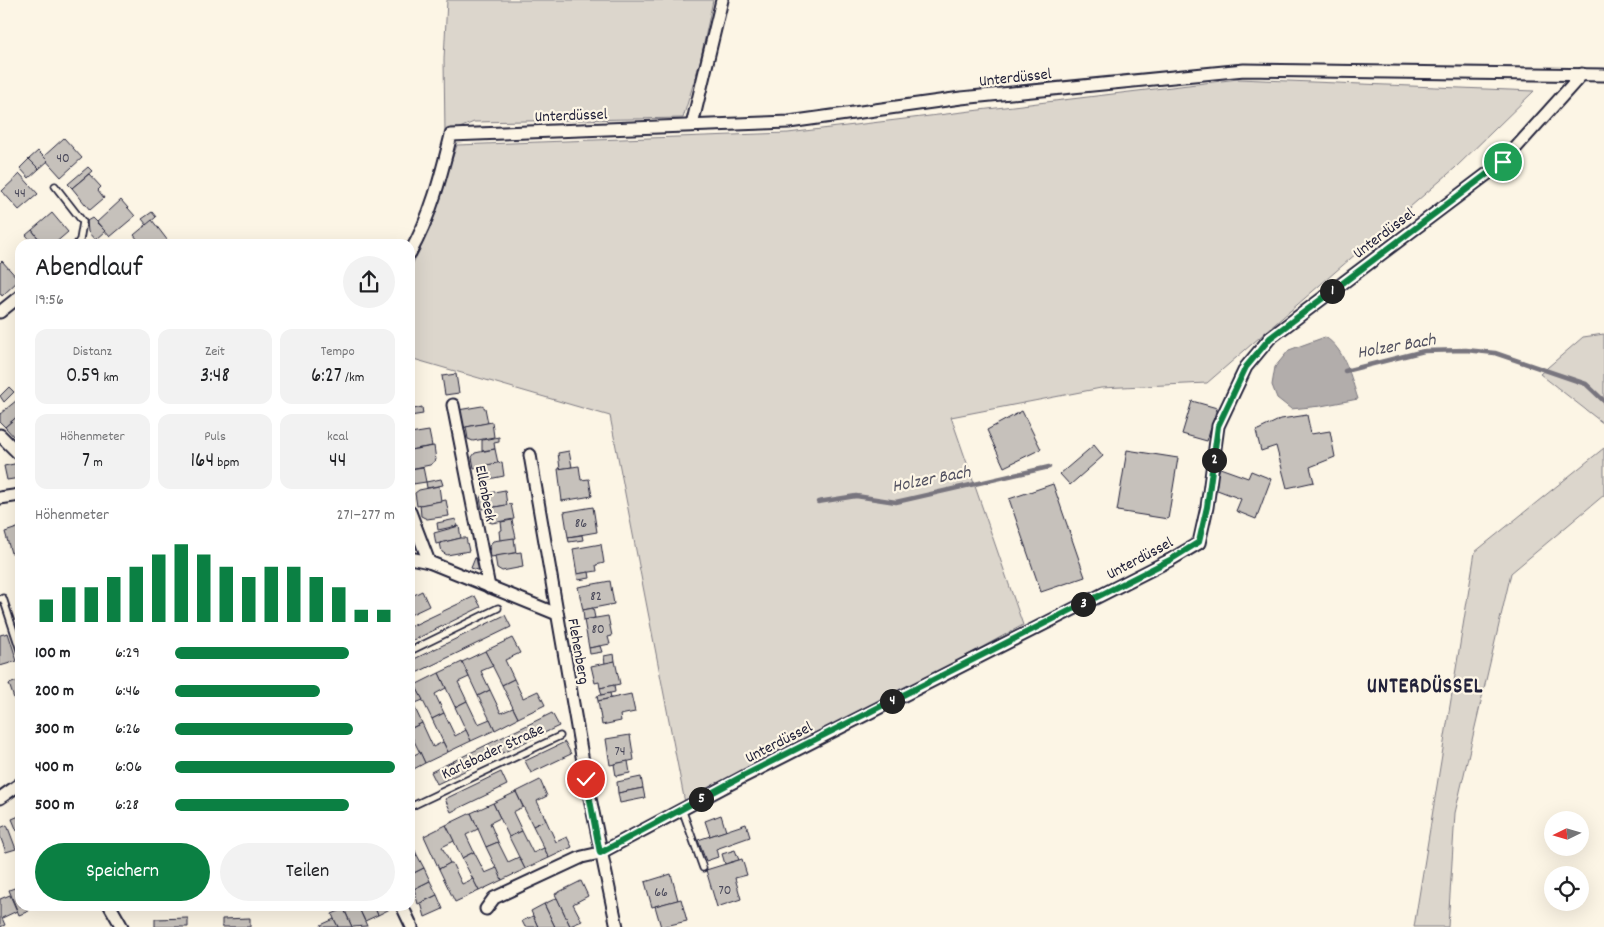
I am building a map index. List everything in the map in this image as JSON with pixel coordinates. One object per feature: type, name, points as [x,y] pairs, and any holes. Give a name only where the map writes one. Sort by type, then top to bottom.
[{"type":"street","points":[[692,125],[722,0]]},
{"type":"street","name":"Unterdüssel","points":[[415,244],[422,232],[440,182],[451,135],[789,122],[960,98],[1244,70],[1604,75]]},
{"type":"street","name":"Unterdüssel","points":[[682,809],[743,776],[1170,560],[1199,542],[1207,507],[1218,426],[1246,367],[1270,338],[1503,162],[1582,74]]},
{"type":"street","points":[[0,312],[15,300]]},
{"type":"street","name":"Ellenbeek","points":[[453,405],[489,587]]},
{"type":"street","points":[[0,435],[15,450]]},
{"type":"street","name":"Flehenberg","points":[[530,455],[600,853],[617,927]]},
{"type":"street","points":[[0,498],[15,496]]},
{"type":"street","points":[[415,525],[429,562]]},
{"type":"street","points":[[415,559],[429,562],[558,614]]},
{"type":"street","points":[[0,798],[15,788]]},
{"type":"street","points":[[486,909],[494,898],[582,857],[600,853],[682,809]]},
{"type":"street","points":[[113,911],[122,927]]},
{"type":"street","points":[[404,911],[412,927]]},
{"type":"lane","points":[[55,186],[83,222],[78,239]]},
{"type":"lane","points":[[0,599],[2,598],[15,636]]},
{"type":"lane","points":[[415,649],[498,608]]},
{"type":"lane","name":"Karlsbader Straße","points":[[415,805],[560,736]]},
{"type":"lane","points":[[682,809],[703,868]]},
{"type":"shaded area","points":[[447,0],[713,0],[700,62],[683,118],[474,122],[445,134],[444,59]]},
{"type":"shaded area","points":[[1238,79],[1534,91],[1455,168],[1207,383],[1101,388],[951,417],[1023,625],[686,808],[610,416],[415,359],[415,259],[422,245],[457,145],[788,133]]},
{"type":"shaded area","points":[[1604,334],[1604,424],[1540,374],[1583,337]]},
{"type":"shaded area","points":[[1325,337],[1332,342],[1342,356],[1350,373],[1358,399],[1291,409],[1277,398],[1272,385],[1275,367],[1289,350]]},
{"type":"shaded area","points":[[1604,448],[1604,495],[1511,573],[1455,813],[1448,927],[1414,927],[1475,552]]},
{"type":"building","points":[[64,138],[82,158],[61,177],[43,157]]},
{"type":"building","points":[[38,151],[48,161],[39,169],[29,159]]},
{"type":"building","points":[[29,159],[39,169],[29,178],[20,168]]},
{"type":"building","points":[[88,167],[92,171],[72,188],[68,184]]},
{"type":"building","points":[[20,174],[38,194],[19,210],[2,191]]},
{"type":"building","points":[[89,174],[101,187],[98,190],[104,198],[90,210],[72,188]]},
{"type":"building","points":[[121,200],[135,216],[110,237],[97,222]]},
{"type":"building","points":[[152,212],[156,217],[147,225],[142,219]]},
{"type":"building","points":[[52,213],[68,232],[60,239],[39,239],[32,230]]},
{"type":"building","points":[[92,218],[105,231],[94,239],[88,232],[87,221]]},
{"type":"building","points":[[152,220],[166,239],[137,239],[134,235]]},
{"type":"building","points":[[32,230],[39,239],[30,239],[26,235]]},
{"type":"building","points":[[2,261],[15,276],[15,284],[2,296],[0,293],[0,263]]},
{"type":"building","points":[[456,374],[459,393],[445,395],[442,376]]},
{"type":"building","points":[[9,387],[14,392],[4,402],[0,396]]},
{"type":"building","points":[[1192,401],[1217,408],[1207,441],[1182,434]]},
{"type":"building","points":[[15,402],[15,418],[5,427],[0,422],[0,414]]},
{"type":"building","points":[[482,406],[485,408],[488,423],[461,428],[458,410]]},
{"type":"building","points":[[422,407],[423,414],[415,415],[415,409]]},
{"type":"building","points":[[1022,411],[1041,449],[1004,467],[987,430]]},
{"type":"building","points":[[1307,415],[1311,434],[1330,431],[1335,457],[1310,467],[1314,482],[1287,488],[1276,446],[1261,451],[1256,431],[1281,419]]},
{"type":"building","points":[[15,418],[15,438],[5,427]]},
{"type":"building","points":[[492,422],[494,437],[473,441],[468,439],[466,427]]},
{"type":"building","points":[[429,431],[432,446],[415,449],[415,433]]},
{"type":"building","points":[[499,437],[499,442],[494,443],[495,449],[482,451],[482,440]]},
{"type":"building","points":[[1094,445],[1103,456],[1070,485],[1060,474]]},
{"type":"building","points":[[434,446],[436,460],[430,465],[415,468],[415,449]]},
{"type":"building","points":[[495,449],[498,463],[474,468],[472,457],[475,453]]},
{"type":"building","points":[[1127,450],[1178,458],[1168,519],[1117,511]]},
{"type":"building","points":[[569,451],[572,467],[560,469],[558,453]]},
{"type":"building","points":[[502,462],[504,476],[484,480],[479,477],[477,467]]},
{"type":"building","points":[[15,464],[15,479],[7,480],[4,466]]},
{"type":"building","points":[[579,466],[581,480],[589,479],[592,496],[562,501],[558,469]]},
{"type":"building","points":[[423,467],[426,482],[415,484],[415,468]]},
{"type":"building","points":[[1220,468],[1248,478],[1251,471],[1271,479],[1256,519],[1236,511],[1241,499],[1212,488]]},
{"type":"building","points":[[441,479],[443,485],[427,488],[426,482]]},
{"type":"building","points":[[1053,484],[1085,577],[1041,592],[1009,499]]},
{"type":"building","points":[[439,486],[441,501],[417,506],[415,493],[419,490]]},
{"type":"building","points":[[505,490],[507,505],[482,509],[480,498],[483,494]]},
{"type":"building","points":[[446,500],[449,516],[427,519],[421,516],[420,505]]},
{"type":"building","points":[[511,504],[514,519],[492,523],[487,521],[485,509]]},
{"type":"building","points":[[593,507],[597,532],[568,537],[564,512]]},
{"type":"building","points":[[456,519],[457,526],[438,530],[437,523]]},
{"type":"building","points":[[512,520],[516,538],[500,541],[499,531],[502,530],[501,522]]},
{"type":"building","points":[[459,526],[461,538],[436,544],[434,533]]},
{"type":"building","points":[[15,529],[15,552],[11,553],[5,532]]},
{"type":"building","points":[[582,535],[583,540],[569,542],[568,537]]},
{"type":"building","points":[[466,538],[469,551],[447,555],[442,552],[440,543]]},
{"type":"building","points":[[514,538],[516,553],[491,557],[489,546],[493,541]]},
{"type":"building","points":[[601,544],[604,563],[596,565],[597,571],[577,574],[573,549]]},
{"type":"building","points":[[521,552],[523,567],[502,571],[497,568],[495,556]]},
{"type":"building","points":[[475,558],[481,560],[483,572],[471,568]]},
{"type":"building","points":[[589,572],[590,578],[578,580],[577,574]]},
{"type":"building","points":[[610,581],[614,604],[583,610],[578,587]]},
{"type":"building","points":[[422,591],[429,606],[415,613],[415,594]]},
{"type":"building","points":[[475,596],[481,607],[415,640],[415,625]]},
{"type":"building","points":[[593,608],[595,618],[584,620],[583,610]]},
{"type":"building","points":[[505,615],[511,627],[415,674],[415,659]]},
{"type":"building","points":[[608,616],[612,636],[608,637],[610,644],[589,648],[584,620]]},
{"type":"building","points":[[8,633],[15,655],[15,662],[0,666],[0,635]]},
{"type":"building","points":[[512,638],[520,653],[505,660],[514,679],[502,685],[485,651]]},
{"type":"building","points":[[600,646],[602,652],[590,654],[589,648]]},
{"type":"building","points":[[485,651],[493,666],[481,671],[490,690],[478,696],[462,662]]},
{"type":"building","points":[[614,654],[615,661],[605,664],[604,656]]},
{"type":"building","points":[[615,661],[620,684],[600,688],[599,682],[595,683],[591,666]]},
{"type":"building","points":[[462,662],[469,677],[458,682],[467,701],[455,707],[439,673]]},
{"type":"building","points":[[439,673],[446,688],[435,694],[444,713],[432,719],[415,685]]},
{"type":"building","points":[[514,679],[523,698],[538,691],[545,705],[518,718],[502,685]]},
{"type":"building","points":[[15,682],[15,701],[9,684]]},
{"type":"building","points":[[415,685],[423,700],[415,703]]},
{"type":"building","points":[[614,685],[615,692],[602,695],[600,688]]},
{"type":"building","points":[[490,690],[501,713],[513,708],[518,718],[495,730],[478,696]]},
{"type":"building","points":[[610,693],[611,698],[598,701],[597,696]]},
{"type":"building","points":[[631,694],[635,712],[620,715],[621,721],[602,725],[598,701]]},
{"type":"building","points":[[467,701],[478,724],[490,719],[495,730],[471,741],[455,707]]},
{"type":"building","points":[[415,708],[422,723],[415,726]]},
{"type":"building","points":[[444,713],[455,736],[466,730],[471,741],[448,752],[432,719]]},
{"type":"building","points":[[552,713],[559,726],[437,784],[431,772]]},
{"type":"building","points":[[422,723],[433,747],[443,742],[448,752],[425,763],[415,743],[415,726]]},
{"type":"building","points":[[630,735],[634,760],[610,765],[606,739]]},
{"type":"building","points":[[565,742],[571,754],[531,773],[525,761]]},
{"type":"building","points":[[420,752],[425,763],[415,768],[415,754]]},
{"type":"building","points":[[628,761],[630,773],[616,776],[614,764]]},
{"type":"building","points":[[501,772],[507,785],[451,812],[445,799]]},
{"type":"building","points":[[641,777],[643,788],[618,793],[617,782]]},
{"type":"building","points":[[540,780],[547,796],[537,801],[546,820],[533,826],[516,792]]},
{"type":"building","points":[[643,788],[645,798],[620,803],[618,793]]},
{"type":"building","points":[[516,792],[523,807],[513,812],[522,831],[509,837],[493,803]]},
{"type":"building","points":[[493,803],[500,818],[490,823],[498,842],[486,847],[471,813]]},
{"type":"building","points":[[471,813],[478,829],[466,835],[474,852],[462,858],[446,825]]},
{"type":"building","points":[[721,815],[726,831],[710,836],[705,821]]},
{"type":"building","points":[[546,820],[556,842],[567,837],[572,847],[549,858],[533,826]]},
{"type":"building","points":[[746,824],[750,837],[716,849],[718,857],[706,861],[698,840]]},
{"type":"building","points":[[7,825],[15,849],[6,852],[0,836],[0,828]]},
{"type":"building","points":[[446,825],[454,841],[442,847],[450,863],[439,869],[424,836]]},
{"type":"building","points":[[522,831],[533,853],[544,848],[549,858],[525,869],[509,837]]},
{"type":"building","points":[[498,842],[508,862],[519,857],[525,869],[502,880],[486,847]]},
{"type":"building","points":[[735,850],[739,860],[725,864],[722,854]]},
{"type":"building","points":[[474,852],[485,873],[497,868],[502,880],[479,891],[462,858]]},
{"type":"building","points":[[417,855],[424,868],[415,872],[415,856]]},
{"type":"building","points":[[742,859],[747,875],[735,878],[741,899],[717,907],[706,870]]},
{"type":"building","points":[[452,863],[462,884],[473,879],[479,891],[455,902],[439,869]]},
{"type":"building","points":[[424,868],[430,881],[415,888],[415,872]]},
{"type":"building","points":[[671,874],[678,900],[652,907],[645,882]]},
{"type":"building","points":[[430,881],[437,895],[418,904],[415,888]]},
{"type":"building","points":[[581,881],[588,896],[573,904],[582,921],[570,926],[555,894]]},
{"type":"building","points":[[15,888],[15,905],[9,890]]},
{"type":"building","points":[[10,895],[15,911],[17,911],[2,918],[5,925],[0,927],[0,899]]},
{"type":"building","points":[[437,895],[443,909],[425,917],[421,903]]},
{"type":"building","points":[[557,898],[569,927],[555,927],[544,904]]},
{"type":"building","points":[[681,899],[687,921],[661,927],[655,906]]},
{"type":"building","points":[[544,904],[555,927],[538,927],[531,911]]},
{"type":"building","points":[[17,911],[29,911],[19,915]]},
{"type":"building","points":[[345,911],[360,911],[367,926],[352,927]]},
{"type":"building","points":[[345,911],[352,927],[338,927],[332,914]]},
{"type":"building","points":[[360,911],[376,911],[378,915],[365,921]]},
{"type":"building","points":[[376,911],[386,911],[378,915]]},
{"type":"building","points":[[533,916],[538,927],[525,927],[522,921]]},
{"type":"building","points":[[188,918],[188,927],[155,927],[155,919]]},
{"type":"building","points":[[250,918],[250,927],[222,927],[222,919]]},
{"type":"building","points":[[334,919],[338,927],[322,927],[321,925]]},
{"type":"waterway","name":"Holzer Bach","points":[[1345,371],[1424,351],[1466,350],[1495,353],[1586,384],[1604,401]]},
{"type":"waterway","name":"Holzer Bach","points":[[818,502],[856,496],[896,502],[1049,467]]},
{"type":"district","name":"UNTERDÜSSEL","points":[[1425,685]]},
{"type":"route","points":[[586,779],[600,853],[743,776],[1170,560],[1199,542],[1207,507],[1218,426],[1246,367],[1270,338],[1503,162]]}]
